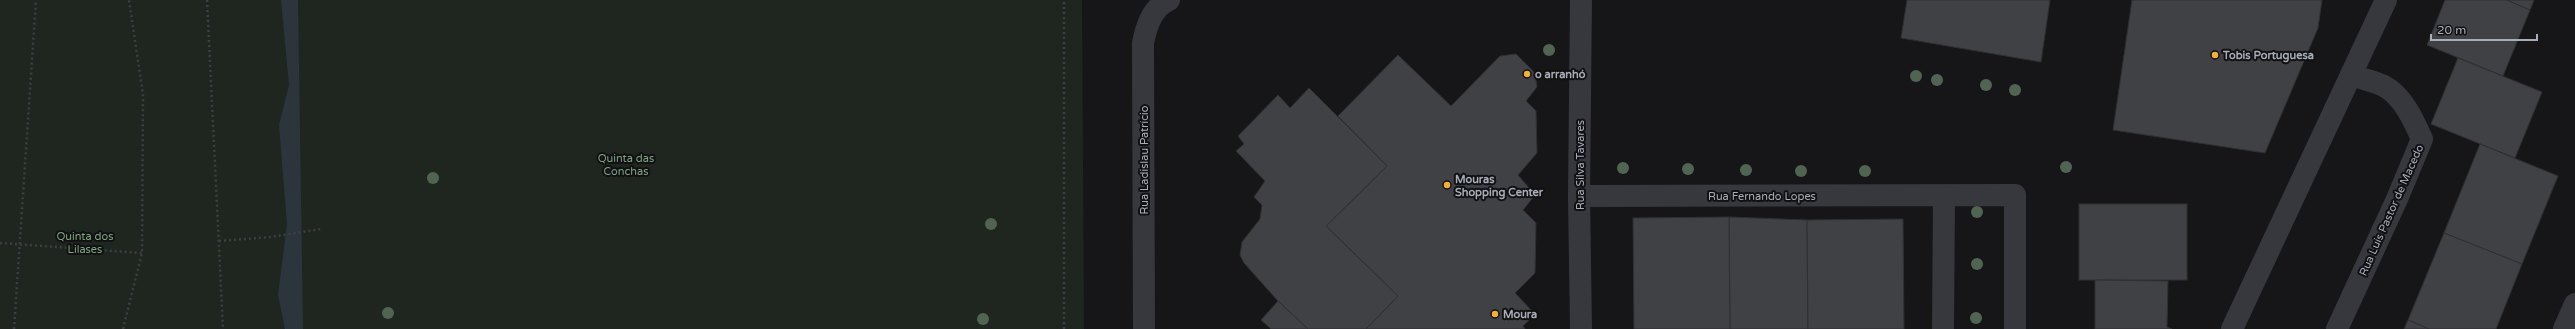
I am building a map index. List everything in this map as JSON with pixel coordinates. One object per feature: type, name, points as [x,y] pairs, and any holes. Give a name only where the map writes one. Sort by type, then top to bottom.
[{"type":"street","name":"Rua Ladislau Patrício","points":[[1144,329],[1143,43],[1145,29],[1153,14],[1159,7],[1169,0]]},
{"type":"street","name":"Rua Silva Tavares","points":[[1581,0],[1579,196],[1581,329]]},
{"type":"street","points":[[2234,329],[2386,0]]},
{"type":"street","name":"Rua Luís Pastor de Macedo","points":[[2337,329],[2397,200],[2422,139],[2408,112],[2385,87],[2351,76]]},
{"type":"street","name":"Rua Fernando Lopes","points":[[1579,196],[2015,195],[2015,329]]},
{"type":"street","points":[[1943,329],[1944,196]]},
{"type":"street","points":[[2564,329],[2575,304]]},
{"type":"path","points":[[14,329],[36,0]]},
{"type":"path","points":[[124,329],[142,253],[144,95],[129,0]]},
{"type":"path","points":[[208,0],[222,329]]},
{"type":"path","points":[[1064,0],[1064,329]]},
{"type":"path","points":[[218,241],[271,237],[321,229]]},
{"type":"path","points":[[0,243],[142,253]]},
{"type":"green space","name":"Quinta das Conchas","points":[[0,0],[1082,0],[1084,329],[0,329]]},
{"type":"shaded area","points":[[281,0],[298,0],[303,329],[285,329],[278,295],[287,224],[279,125],[289,85]]},
{"type":"building","points":[[1907,0],[2050,0],[2041,62],[1901,38]]},
{"type":"building","name":"Tobis Portuguesa","points":[[2132,0],[2322,0],[2318,28],[2265,153],[2113,130]]},
{"type":"building","points":[[2445,0],[2507,0],[2530,10],[2503,76],[2427,45]]},
{"type":"building","points":[[2507,0],[2534,0],[2530,10]]},
{"type":"building","name":"Mouras Shopping Center","points":[[1516,54],[1535,73],[1537,87],[1526,101],[1536,111],[1537,153],[1518,175],[1535,195],[1523,210],[1536,223],[1535,273],[1515,293],[1535,314],[1523,326],[1525,329],[1366,329],[1398,296],[1326,226],[1387,166],[1338,116],[1398,55],[1451,106],[1500,56]]},
{"type":"building","points":[[2458,58],[2542,92],[2515,158],[2431,124]]},
{"type":"building","points":[[1309,88],[1387,166],[1326,226],[1398,296],[1366,329],[1308,329],[1278,301],[1244,263],[1240,255],[1242,242],[1260,219],[1262,205],[1254,197],[1265,181],[1236,151],[1244,144],[1238,136],[1278,95],[1290,108]]},
{"type":"building","points":[[2480,144],[2558,176],[2522,264],[2444,233]]},
{"type":"building","points":[[2079,204],[2187,204],[2187,280],[2079,280]]},
{"type":"building","points":[[1729,217],[1807,220],[1808,329],[1730,329]]},
{"type":"building","points":[[1729,217],[1730,329],[1634,329],[1633,218]]},
{"type":"building","points":[[1903,219],[1904,329],[1808,329],[1807,220]]},
{"type":"building","points":[[2444,233],[2522,264],[2496,329],[2429,329],[2408,320]]},
{"type":"building","points":[[2095,280],[2168,281],[2167,327],[2172,329],[2095,329]]},
{"type":"building","points":[[1278,301],[1308,329],[1271,329],[1261,320]]},
{"type":"building","points":[[2408,320],[2429,329],[2404,329]]},
{"type":"place","name":"Tobis Portuguesa","points":[[2215,55]]},
{"type":"place","name":"o arranhó","points":[[1527,74]]},
{"type":"place","name":"Mouras Shopping Center","points":[[1447,185]]},
{"type":"place","name":"Moura","points":[[1495,314]]},
{"type":"park label","name":"Quinta dos Lilases","points":[[85,242]]}]
